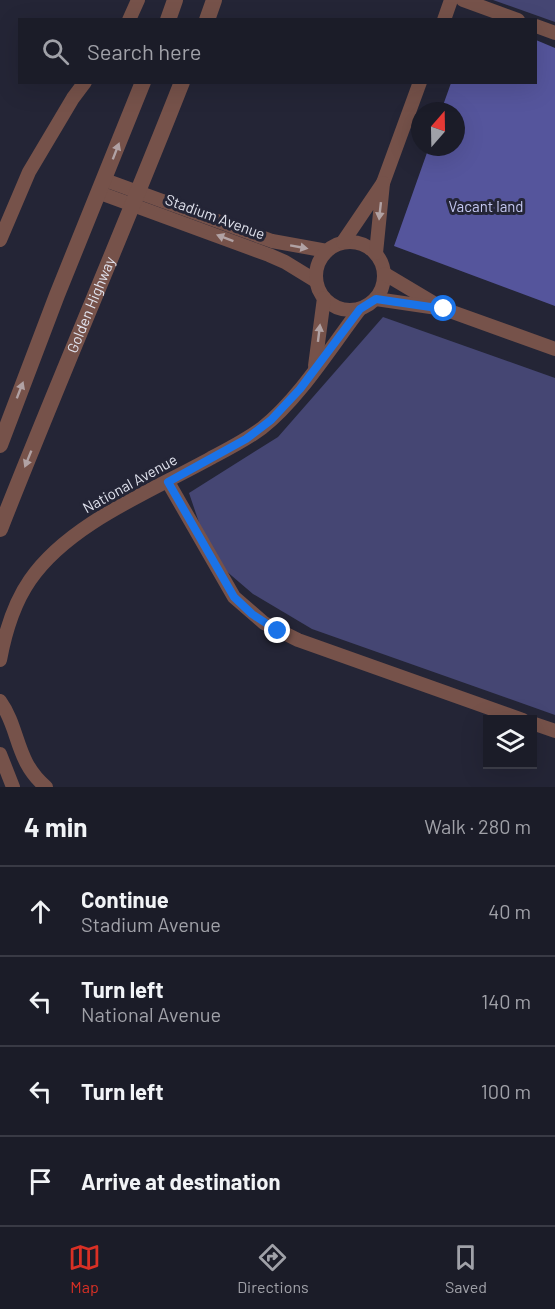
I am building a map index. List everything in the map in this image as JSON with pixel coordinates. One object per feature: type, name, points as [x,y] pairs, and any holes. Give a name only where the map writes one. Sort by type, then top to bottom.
[{"type":"street","points":[[130,18],[138,0]]},
{"type":"street","points":[[169,18],[175,0]]},
{"type":"street","points":[[208,18],[214,0]]},
{"type":"street","points":[[445,18],[451,0]]},
{"type":"street","points":[[463,0],[512,18]]},
{"type":"street","points":[[537,26],[555,33]]},
{"type":"street","points":[[0,240],[29,172],[84,84]]},
{"type":"street","points":[[0,445],[57,295],[142,84]]},
{"type":"street","name":"Golden Highway","points":[[0,529],[181,84]]},
{"type":"street","points":[[343,242],[366,245],[376,253],[385,274],[381,292],[376,299],[360,309],[340,309],[324,298],[316,281],[316,270],[327,251],[343,242],[383,183],[419,84]]},
{"type":"street","points":[[376,253],[383,183]]},
{"type":"street","name":"Stadium Avenue","points":[[102,187],[272,241],[327,251]]},
{"type":"street","name":"Stadium Avenue","points":[[136,199],[285,262],[316,281]]},
{"type":"street","points":[[385,274],[444,309],[555,349]]},
{"type":"street","points":[[315,368],[324,298]]},
{"type":"street","points":[[376,299],[444,309]]},
{"type":"street","name":"National Avenue","points":[[0,660],[8,628],[30,579],[60,547],[91,523],[260,429],[283,409],[360,309]]},
{"type":"street","points":[[168,482],[234,597],[264,623],[298,640],[509,715]]},
{"type":"street","points":[[0,701],[7,712],[19,749],[34,775],[46,787]]},
{"type":"street","points":[[537,725],[555,731]]},
{"type":"street","points":[[0,754],[13,787]]},
{"type":"shaded area","points":[[493,0],[555,0],[555,22]]},
{"type":"shaded area","points":[[383,317],[555,378],[555,715],[312,629],[253,594],[211,558],[189,493],[278,437]]},
{"type":"green space","name":"Vacant land","points":[[537,40],[555,48],[555,306],[394,246],[426,156],[465,156],[465,102],[444,102],[451,84],[537,84]]},
{"type":"route","points":[[278,631],[252,614],[234,597],[168,482],[246,439],[271,420],[300,389],[360,309],[376,299],[444,309]]}]
